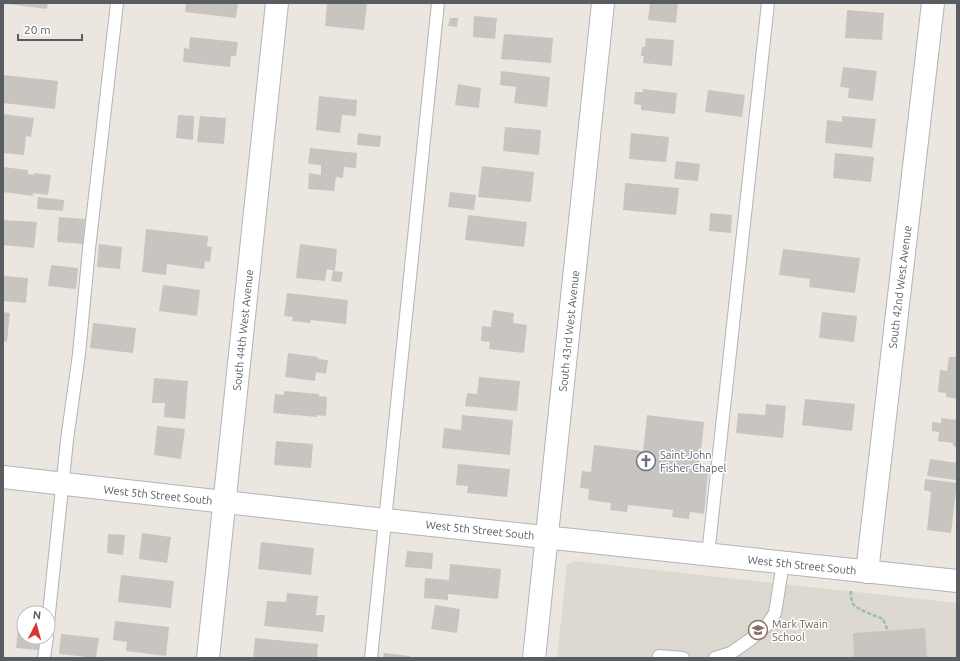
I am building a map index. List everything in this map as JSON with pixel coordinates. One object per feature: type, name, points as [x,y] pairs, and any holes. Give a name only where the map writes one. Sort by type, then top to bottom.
[{"type":"street","name":"South 44th West Avenue","points":[[208,658],[277,3]]},
{"type":"street","name":"South 43rd West Avenue","points":[[534,658],[548,537],[603,3]]},
{"type":"street","name":"South 42nd West Avenue","points":[[867,572],[933,3]]},
{"type":"street","name":"West 5th Street South","points":[[3,477],[385,520],[957,581]]},
{"type":"lane","points":[[50,605],[62,484],[79,354],[89,249],[117,3]]},
{"type":"lane","points":[[371,658],[438,3]]},
{"type":"lane","points":[[708,555],[768,3]]},
{"type":"lane","points":[[715,658],[731,653],[751,639],[767,625],[775,613],[783,563]]},
{"type":"lane","points":[[44,658],[46,645]]},
{"type":"lane","points":[[659,658],[659,656],[683,658]]},
{"type":"path","points":[[851,588],[851,597],[854,604],[864,611],[883,619],[888,631]]},
{"type":"shaded area","name":"Mark Twain School","points":[[573,561],[957,603],[957,658],[557,658],[567,565]]},
{"type":"building","points":[[8,3],[48,3],[47,9]]},
{"type":"building","points":[[186,3],[238,3],[236,18],[185,12]]},
{"type":"building","points":[[327,3],[367,3],[364,30],[325,26]]},
{"type":"building","points":[[650,3],[678,3],[676,23],[648,20]]},
{"type":"building","points":[[847,10],[884,13],[882,40],[845,38]]},
{"type":"building","points":[[474,16],[497,18],[495,39],[473,37]]},
{"type":"building","points":[[450,18],[458,18],[457,27],[448,26]]},
{"type":"building","points":[[504,34],[553,38],[551,63],[501,59]]},
{"type":"building","points":[[190,37],[238,42],[236,56],[231,56],[230,67],[183,62],[184,48],[189,49]]},
{"type":"building","points":[[646,38],[674,40],[672,66],[643,63],[644,56],[641,56],[642,47],[645,47]]},
{"type":"building","points":[[843,67],[877,71],[873,101],[848,98],[849,88],[840,87]]},
{"type":"building","points":[[501,71],[550,77],[547,107],[514,103],[516,87],[500,85]]},
{"type":"building","points":[[3,75],[58,81],[55,109],[3,103]]},
{"type":"building","points":[[458,84],[481,88],[479,108],[455,105]]},
{"type":"building","points":[[643,89],[677,93],[675,114],[641,110],[641,105],[634,104],[635,92],[643,92]]},
{"type":"building","points":[[708,90],[745,95],[742,117],[705,112]]},
{"type":"building","points":[[319,96],[357,100],[356,116],[342,115],[340,133],[316,130]]},
{"type":"building","points":[[3,114],[34,118],[31,137],[26,136],[24,155],[3,153]]},
{"type":"building","points":[[178,115],[194,116],[193,140],[176,138]]},
{"type":"building","points":[[200,116],[226,118],[224,144],[197,142]]},
{"type":"building","points":[[842,116],[876,119],[872,148],[825,143],[827,120],[842,122]]},
{"type":"building","points":[[505,127],[541,130],[539,155],[503,151]]},
{"type":"building","points":[[358,133],[381,136],[380,147],[357,145]]},
{"type":"building","points":[[631,133],[669,137],[666,162],[629,159]]},
{"type":"building","points":[[310,148],[357,153],[356,168],[344,167],[343,178],[336,177],[334,191],[308,189],[309,173],[321,175],[321,165],[308,164]]},
{"type":"building","points":[[835,153],[874,157],[871,182],[833,178]]},
{"type":"building","points":[[676,161],[700,164],[698,181],[674,179]]},
{"type":"building","points":[[482,166],[534,172],[531,202],[478,197]]},
{"type":"building","points":[[3,167],[28,170],[28,174],[33,175],[34,173],[51,175],[48,195],[33,193],[33,196],[3,192]]},
{"type":"building","points":[[625,183],[679,188],[676,215],[623,210]]},
{"type":"building","points":[[450,192],[476,195],[474,210],[448,207]]},
{"type":"building","points":[[38,197],[64,200],[63,211],[37,209]]},
{"type":"building","points":[[710,213],[732,215],[731,233],[709,231]]},
{"type":"building","points":[[468,215],[527,222],[524,247],[465,240]]},
{"type":"building","points":[[59,217],[85,219],[83,244],[57,242]]},
{"type":"building","points":[[3,220],[37,222],[34,248],[3,245]]},
{"type":"building","points":[[146,229],[208,236],[207,246],[212,247],[210,262],[205,261],[204,269],[167,264],[166,275],[142,272]]},
{"type":"building","points":[[99,244],[122,247],[120,269],[97,267]]},
{"type":"building","points":[[300,244],[337,249],[335,271],[327,269],[325,281],[296,278]]},
{"type":"building","points":[[783,249],[860,258],[855,293],[809,287],[810,279],[779,275]]},
{"type":"building","points":[[51,265],[78,268],[76,289],[48,286]]},
{"type":"building","points":[[333,271],[343,272],[341,282],[331,281]]},
{"type":"building","points":[[3,276],[28,278],[26,303],[3,301]]},
{"type":"building","points":[[163,285],[200,290],[197,316],[159,311]]},
{"type":"building","points":[[287,293],[348,300],[346,324],[311,320],[310,323],[292,321],[293,317],[284,316]]},
{"type":"building","points":[[493,310],[514,313],[513,323],[527,325],[524,353],[489,349],[490,342],[481,341],[482,326],[491,327]]},
{"type":"building","points":[[3,312],[10,313],[7,342],[3,341]]},
{"type":"building","points":[[822,312],[857,316],[854,342],[819,338]]},
{"type":"building","points":[[93,323],[136,328],[133,353],[90,348]]},
{"type":"building","points":[[288,353],[318,357],[318,359],[328,360],[326,374],[316,372],[315,381],[285,377]]},
{"type":"building","points":[[949,357],[957,357],[957,399],[946,397],[946,393],[938,392],[940,370],[947,371]]},
{"type":"building","points":[[479,377],[520,381],[517,411],[465,406],[467,393],[477,394]]},
{"type":"building","points":[[154,378],[188,381],[185,419],[164,417],[165,403],[152,403]]},
{"type":"building","points":[[284,391],[319,394],[319,396],[327,397],[326,416],[317,415],[317,417],[273,413],[275,394],[284,395]]},
{"type":"building","points":[[805,399],[855,404],[852,431],[802,425]]},
{"type":"building","points":[[766,404],[786,406],[783,438],[736,433],[738,413],[765,415]]},
{"type":"building","points":[[462,415],[513,420],[510,455],[442,448],[444,428],[461,430]]},
{"type":"building","name":"Saint John Fisher Chapel","points":[[647,415],[704,422],[699,473],[708,473],[704,514],[690,512],[689,519],[672,517],[673,510],[628,505],[627,512],[610,510],[611,503],[588,500],[589,489],[580,488],[582,471],[591,472],[594,445],[643,451]]},
{"type":"building","points":[[941,418],[957,420],[957,447],[953,446],[953,443],[938,441],[939,432],[932,431],[932,422],[941,423]]},
{"type":"building","points":[[157,426],[185,429],[181,459],[154,455]]},
{"type":"building","points":[[276,441],[313,444],[311,468],[274,465]]},
{"type":"building","points":[[930,459],[957,463],[956,480],[927,476]]},
{"type":"building","points":[[458,464],[510,469],[507,497],[467,493],[468,486],[456,485]]},
{"type":"building","points":[[925,479],[957,483],[951,533],[927,530],[931,492],[924,490]]},
{"type":"building","points":[[142,533],[171,537],[167,563],[139,559]]},
{"type":"building","points":[[108,534],[125,535],[123,555],[107,553]]},
{"type":"building","points":[[261,542],[314,548],[311,575],[258,569]]},
{"type":"building","points":[[407,551],[433,553],[432,569],[405,567]]},
{"type":"building","points":[[450,564],[501,569],[498,599],[448,594],[448,600],[424,598],[425,578],[449,580]]},
{"type":"building","points":[[121,575],[174,581],[171,608],[118,602]]},
{"type":"building","points":[[287,593],[318,596],[316,615],[325,615],[323,632],[264,626],[267,601],[286,602]]},
{"type":"building","points":[[435,605],[460,609],[457,633],[431,629]]},
{"type":"building","points":[[115,621],[169,627],[166,656],[126,651],[127,642],[113,640]]},
{"type":"building","points":[[925,628],[927,658],[854,658],[853,633]]},
{"type":"building","points":[[61,634],[99,638],[96,658],[59,654]]},
{"type":"building","points":[[255,638],[318,644],[317,658],[253,658]]},
{"type":"building","points":[[16,645],[39,645],[39,650],[16,648]]},
{"type":"building","points":[[384,653],[410,656],[410,658],[383,658]]},
{"type":"place","name":"Saint John Fisher Chapel","points":[[646,461]]},
{"type":"place","name":"Mark Twain School","points":[[758,630]]}]
